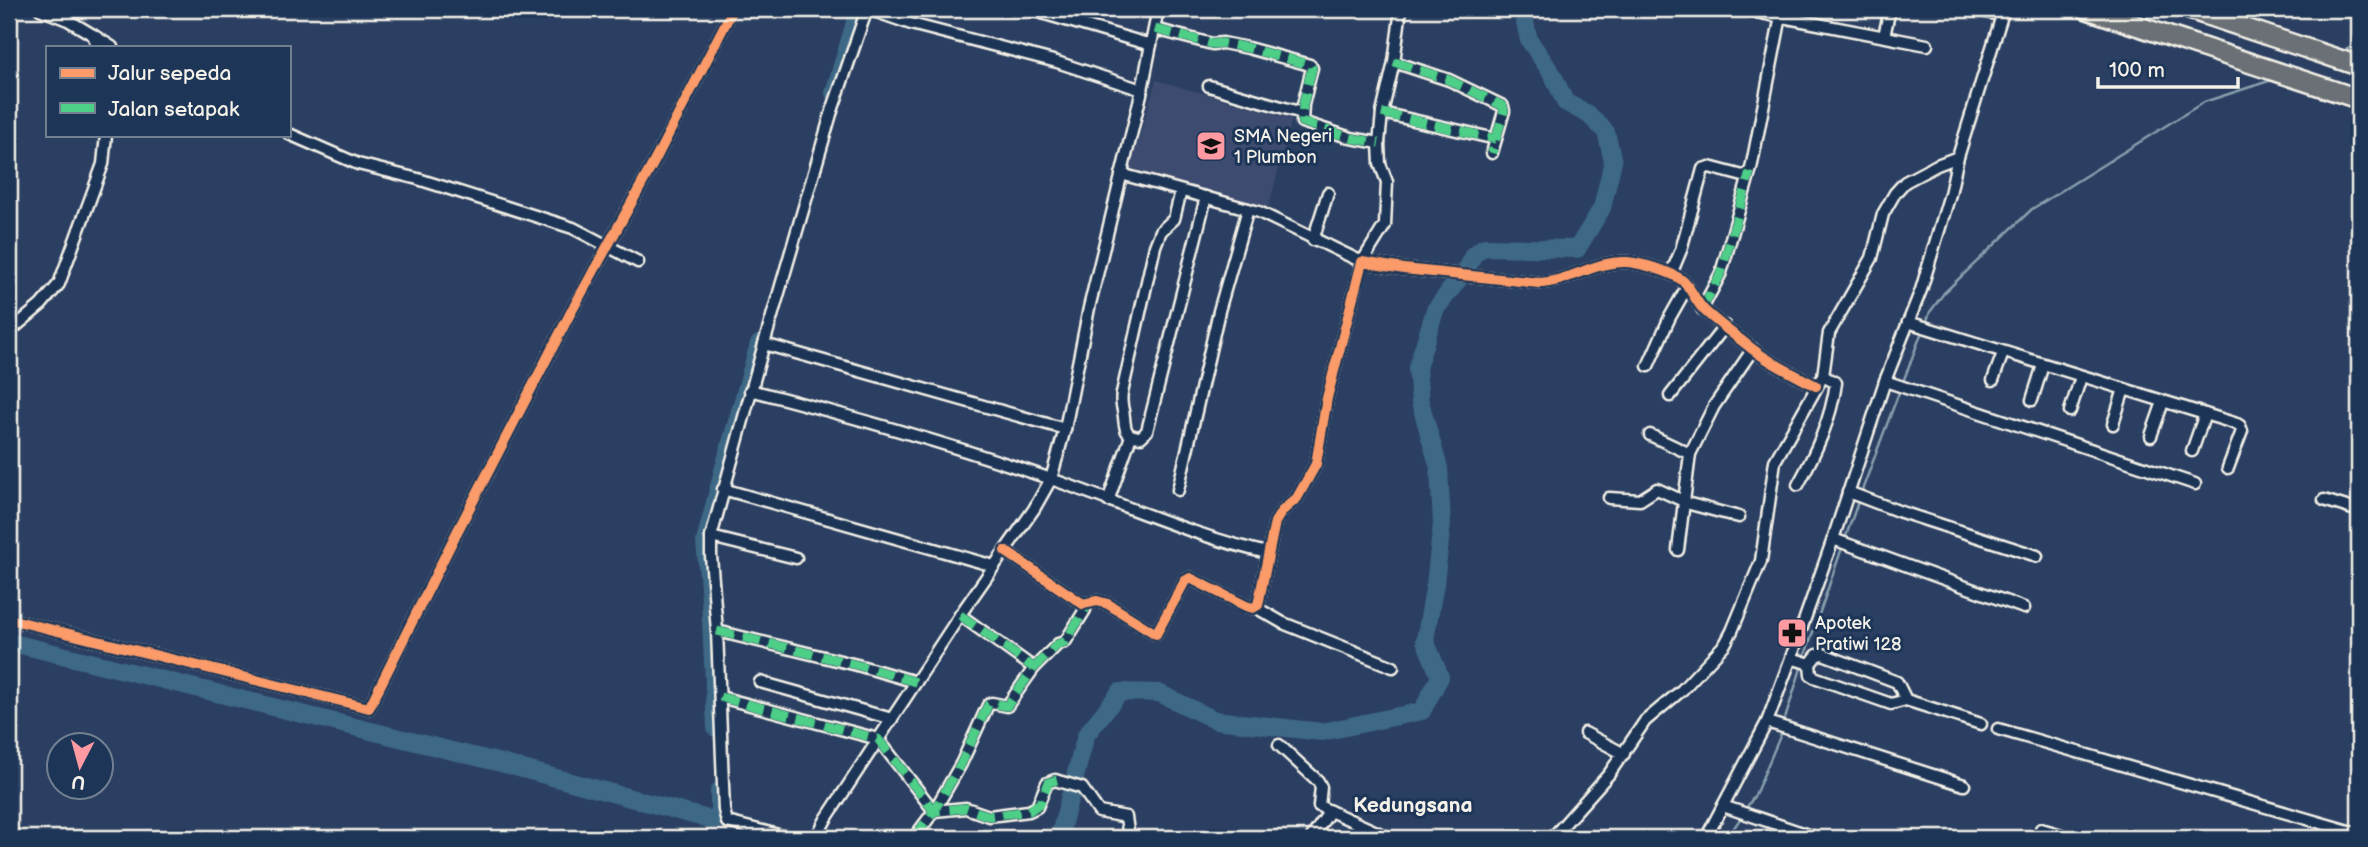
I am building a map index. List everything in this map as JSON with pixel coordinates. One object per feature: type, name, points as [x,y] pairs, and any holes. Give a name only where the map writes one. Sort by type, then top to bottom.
[{"type":"highway","points":[[2086,9],[2359,99]]},
{"type":"highway","points":[[2188,9],[2359,66]]},
{"type":"street","points":[[40,9],[68,20],[96,44]]},
{"type":"street","points":[[9,619],[369,708],[455,536],[733,9]]},
{"type":"street","points":[[790,838],[725,820],[711,537],[750,390],[831,114],[868,9],[911,24],[1057,62],[1142,90]]},
{"type":"street","points":[[1028,9],[1152,45]]},
{"type":"street","points":[[816,838],[825,819],[960,615],[1034,509],[1051,479],[1065,429],[1089,308],[1142,90],[1158,9]]},
{"type":"street","points":[[1255,607],[1259,603],[1275,522],[1297,498],[1316,464],[1326,398],[1362,262],[1385,225],[1387,184],[1380,164],[1379,143],[1401,9]]},
{"type":"street","points":[[1740,9],[1927,45]]},
{"type":"street","points":[[1884,36],[1890,9]]},
{"type":"street","points":[[1706,838],[1801,661],[1857,496],[1889,383],[1925,278],[1958,157],[2003,12],[1969,9]]},
{"type":"street","points":[[1702,309],[1721,273],[1750,172],[1781,16]]},
{"type":"street","points":[[1155,29],[1212,44],[1223,43],[1248,48],[1310,65],[1312,68],[1301,113],[1303,122],[1351,138],[1379,143]]},
{"type":"street","points":[[1394,62],[1449,80],[1503,106],[1492,153]]},
{"type":"street","points":[[1209,86],[1301,113]]},
{"type":"street","points":[[1382,113],[1496,139]]},
{"type":"street","points":[[290,134],[358,164],[418,179],[573,228],[638,262]]},
{"type":"street","points":[[9,332],[41,305],[59,284],[103,164],[106,136]]},
{"type":"street","points":[[1552,838],[1594,793],[1645,721],[1688,683],[1724,644],[1732,631],[1761,561],[1775,478],[1775,461],[1822,376],[1829,332],[1872,258],[1881,219],[1889,202],[1909,179],[1937,164],[1958,157]]},
{"type":"street","points":[[1671,274],[1681,250],[1703,169],[1709,167],[1743,176],[1750,172]]},
{"type":"street","points":[[1121,174],[1248,209],[1362,262],[1527,282],[1549,282],[1598,265],[1626,262],[1671,274],[1684,281],[1702,309],[1752,349],[1816,386]]},
{"type":"street","points":[[1181,191],[1176,216],[1172,223],[1161,231],[1155,246],[1122,393],[1120,403],[1124,412],[1125,430],[1131,436],[1141,437],[1147,430],[1206,197]]},
{"type":"street","points":[[1313,240],[1328,192]]},
{"type":"street","points":[[1178,490],[1219,311],[1248,209]]},
{"type":"street","points":[[1648,366],[1687,287]]},
{"type":"street","points":[[1911,323],[2237,424],[2242,428],[2241,435],[2228,468]]},
{"type":"street","points":[[1670,396],[1725,326]]},
{"type":"street","points":[[764,344],[1065,429]]},
{"type":"street","points":[[1678,550],[1690,454],[1714,406],[1752,349]]},
{"type":"street","points":[[1993,380],[2003,353]]},
{"type":"street","points":[[2032,400],[2043,365]]},
{"type":"street","points":[[1798,485],[1817,449],[1830,412],[1836,383],[1822,376]]},
{"type":"street","points":[[2070,411],[2081,376]]},
{"type":"street","points":[[1889,383],[2195,484]]},
{"type":"street","points":[[2113,424],[2124,389]]},
{"type":"street","points":[[750,390],[1051,479],[1179,526],[1267,553]]},
{"type":"street","points":[[2151,436],[2163,402]]},
{"type":"street","points":[[2192,451],[2205,414]]},
{"type":"street","points":[[1650,435],[1690,454]]},
{"type":"street","points":[[1108,501],[1131,436]]},
{"type":"street","points":[[723,489],[994,566]]},
{"type":"street","points":[[1609,498],[1640,500],[1656,489],[1683,502],[1739,517]]},
{"type":"street","points":[[1857,496],[2037,556]]},
{"type":"street","points":[[2324,500],[2359,510]]},
{"type":"street","points":[[711,537],[796,558]]},
{"type":"street","points":[[1841,542],[2024,608]]},
{"type":"street","points":[[1005,551],[1083,604],[1097,601],[1108,604],[1156,634],[1185,581],[1190,578],[1246,606],[1255,607],[1283,624],[1393,667]]},
{"type":"street","points":[[914,838],[934,811],[961,764],[988,705],[992,703],[1007,706],[1034,668],[1058,644],[1065,642],[1084,610],[1083,604]]},
{"type":"street","points":[[960,615],[1034,668]]},
{"type":"street","points":[[717,631],[916,681]]},
{"type":"street","points":[[1801,661],[1821,654],[1884,676],[1900,685],[1906,700]]},
{"type":"street","points":[[1801,661],[1814,677],[1892,704],[1906,700],[1981,724]]},
{"type":"street","points":[[760,682],[892,719]]},
{"type":"street","points":[[720,697],[878,739],[934,811]]},
{"type":"street","points":[[1767,722],[1964,785]]},
{"type":"street","points":[[1998,729],[2359,834]]},
{"type":"street","points":[[1585,733],[1624,754]]},
{"type":"street","points":[[1279,745],[1318,781],[1321,787],[1319,806],[1390,838]]},
{"type":"street","points":[[934,811],[966,808],[989,816],[1029,811],[1040,803],[1049,782],[1058,780],[1084,790],[1099,813],[1126,817],[1129,838]]},
{"type":"street","points":[[1723,806],[1817,838]]},
{"type":"street","points":[[1311,838],[1330,811]]},
{"type":"street","points":[[2046,833],[2072,838]]},
{"type":"shaded area","name":"SMA Negeri 1 Plumbon","points":[[1156,80],[1292,119],[1267,213],[1129,173]]},
{"type":"waterway","points":[[834,93],[859,9]]},
{"type":"waterway","points":[[1059,838],[1086,735],[1120,692],[1159,693],[1215,720],[1322,732],[1422,711],[1440,677],[1425,640],[1442,524],[1439,468],[1420,402],[1417,368],[1435,310],[1468,267],[1473,255],[1484,247],[1577,249],[1602,208],[1613,161],[1606,132],[1589,115],[1565,102],[1553,75],[1529,40],[1522,9]]},
{"type":"waterway","points":[[2343,51],[2359,44]]},
{"type":"waterway","points":[[1926,323],[1930,312],[1944,293],[2032,209],[2204,102],[2272,80]]},
{"type":"waterway","points":[[1861,493],[1923,329]]},
{"type":"waterway","points":[[716,728],[705,542],[759,344]]},
{"type":"waterway","points":[[1845,539],[1859,499]]},
{"type":"waterway","points":[[1804,658],[1843,545]]},
{"type":"waterway","points":[[9,642],[497,762],[712,820],[719,819],[719,791]]},
{"type":"waterway","points":[[1785,719],[1802,665]]},
{"type":"waterway","points":[[1745,810],[1755,795],[1781,734]]},
{"type":"waterway","points":[[1727,838],[1742,816]]},
{"type":"marked path","points":[[1155,29],[1212,44],[1223,43],[1248,48],[1310,65],[1312,68],[1303,105],[1302,122],[1351,138],[1379,143]]},
{"type":"marked path","points":[[1394,62],[1449,80],[1503,106],[1504,111],[1492,153]]},
{"type":"marked path","points":[[1382,113],[1496,139]]},
{"type":"marked path","points":[[1702,309],[1721,273],[1750,172]]},
{"type":"marked path","points":[[1057,780],[1049,782],[1040,803],[1029,811],[989,816],[966,808],[934,811],[961,764],[988,705],[992,703],[1007,706],[1034,668],[1058,644],[1065,642],[1085,610],[1083,604]]},
{"type":"marked path","points":[[960,615],[1034,668]]},
{"type":"marked path","points":[[717,631],[916,682]]},
{"type":"marked path","points":[[720,697],[878,739],[934,811],[914,838]]},
{"type":"cycle path","points":[[9,619],[369,708],[570,314],[654,162],[733,9]]},
{"type":"cycle path","points":[[1005,551],[1083,604],[1097,601],[1108,604],[1156,634],[1185,581],[1190,578],[1246,606],[1253,608],[1258,605],[1275,522],[1282,511],[1297,498],[1316,464],[1327,398],[1362,262],[1539,283],[1616,262],[1648,266],[1672,274],[1683,281],[1702,308],[1751,348],[1816,386]]},
{"type":"place","name":"SMA Negeri 1 Plumbon","points":[[1211,146]]},
{"type":"place","name":"Apotek Pratiwi 128","points":[[1792,633]]},
{"type":"district","name":"Kedungsana","points":[[1413,805]]}]
